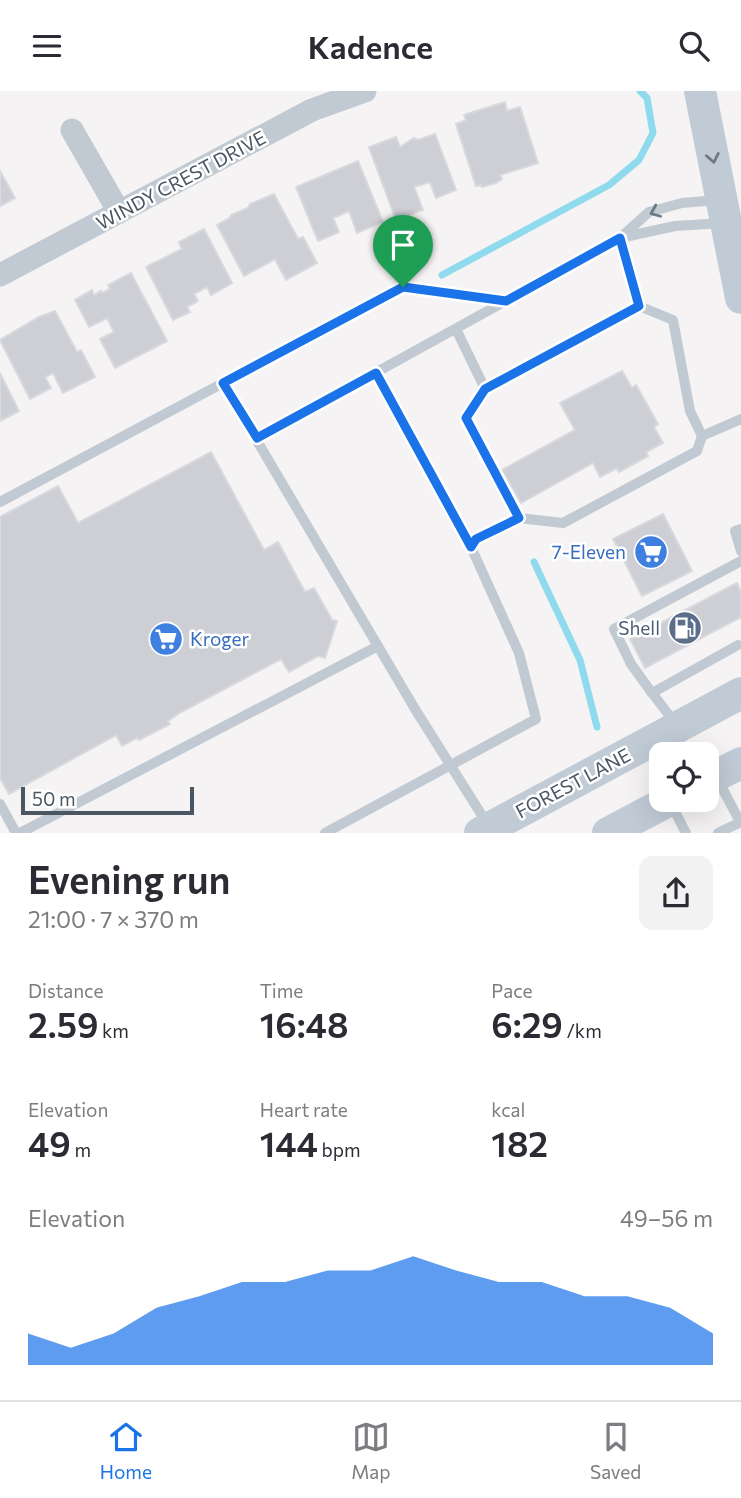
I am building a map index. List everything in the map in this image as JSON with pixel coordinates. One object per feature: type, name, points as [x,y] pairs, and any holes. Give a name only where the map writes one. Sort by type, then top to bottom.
[{"type":"main road","points":[[700,91],[729,211],[741,298]]},
{"type":"main road","name":"FOREST LANE","points":[[488,831],[741,693]]},
{"type":"main road","points":[[608,833],[649,811]]},
{"type":"street","name":"WINDY CREST DRIVE","points":[[0,275],[312,110],[365,91]]},
{"type":"street","points":[[72,131],[120,212]]},
{"type":"lane","points":[[257,438],[620,238],[649,212],[682,203],[729,211]]},
{"type":"lane","points":[[620,238],[729,211]]},
{"type":"lane","points":[[620,238],[639,306]]},
{"type":"lane","points":[[0,502],[403,287],[506,301]]},
{"type":"lane","points":[[519,518],[466,418],[485,389],[639,306]]},
{"type":"lane","points":[[471,547],[476,539],[519,518],[563,523],[697,451],[702,436],[690,411],[673,320],[639,306]]},
{"type":"lane","points":[[456,329],[485,389]]},
{"type":"lane","points":[[325,833],[536,719],[519,653],[471,547],[376,373]]},
{"type":"lane","points":[[223,383],[488,831]]},
{"type":"lane","points":[[702,436],[741,419]]},
{"type":"lane","points":[[741,529],[735,531],[741,551]]},
{"type":"lane","points":[[678,727],[631,664],[614,628],[741,561]]},
{"type":"lane","points":[[652,693],[740,645]]},
{"type":"lane","points":[[0,804],[18,833],[378,646]]},
{"type":"lane","points":[[718,833],[740,822],[721,773]]},
{"type":"lane","points":[[676,812],[686,833]]},
{"type":"building","points":[[505,102],[507,111],[520,107],[538,163],[500,175],[502,179],[496,183],[476,186],[456,124],[466,120],[464,115]]},
{"type":"building","points":[[435,134],[456,190],[436,198],[430,182],[414,187],[423,210],[396,220],[369,147],[396,137],[400,147],[414,138],[418,140]]},
{"type":"building","points":[[358,161],[383,222],[357,233],[349,211],[333,218],[339,232],[318,241],[296,187]]},
{"type":"building","points":[[0,171],[15,198],[0,206]]},
{"type":"building","points":[[274,194],[298,239],[303,237],[317,263],[286,280],[275,259],[244,276],[217,225],[248,208],[250,204]]},
{"type":"building","points":[[204,229],[232,283],[211,295],[207,287],[194,294],[198,301],[187,307],[190,312],[173,320],[146,267],[182,249],[179,242]]},
{"type":"building","points":[[131,273],[167,341],[115,368],[100,339],[114,332],[107,318],[89,327],[75,300],[92,290],[94,295],[101,291],[102,293],[110,289],[108,285]]},
{"type":"building","points":[[55,311],[77,352],[81,350],[95,377],[63,393],[53,373],[45,377],[51,388],[30,399],[0,340],[39,317]]},
{"type":"building","points":[[622,371],[632,388],[636,385],[658,424],[654,427],[663,443],[646,452],[648,456],[619,472],[617,468],[600,477],[593,463],[521,503],[502,470],[575,430],[560,403]]},
{"type":"building","points":[[0,373],[19,411],[0,421]]},
{"type":"building","name":"Kroger","points":[[211,452],[264,550],[278,542],[305,592],[314,588],[332,620],[337,621],[325,658],[318,656],[289,672],[281,659],[181,712],[168,721],[170,724],[139,740],[137,738],[122,746],[116,735],[9,794],[0,778],[0,517],[58,486],[78,523]]},
{"type":"building","name":"7-Eleven","points":[[663,514],[692,571],[642,596],[613,539]]},
{"type":"building","name":"Shell","points":[[737,583],[741,592],[741,617],[645,668],[630,639]]},
{"type":"waterway","points":[[442,275],[609,185],[639,160],[653,133],[647,98],[640,91]]},
{"type":"waterway","points":[[534,562],[580,660],[597,727]]},
{"type":"place","name":"7-Eleven","points":[[651,552]]},
{"type":"place","name":"Shell","points":[[685,628]]},
{"type":"place","name":"Kroger","points":[[166,639]]},
{"type":"route","points":[[620,238],[639,306],[485,389],[466,418],[519,518],[476,539],[471,547],[376,373],[257,438],[223,383],[403,287],[506,301],[620,238]]}]
